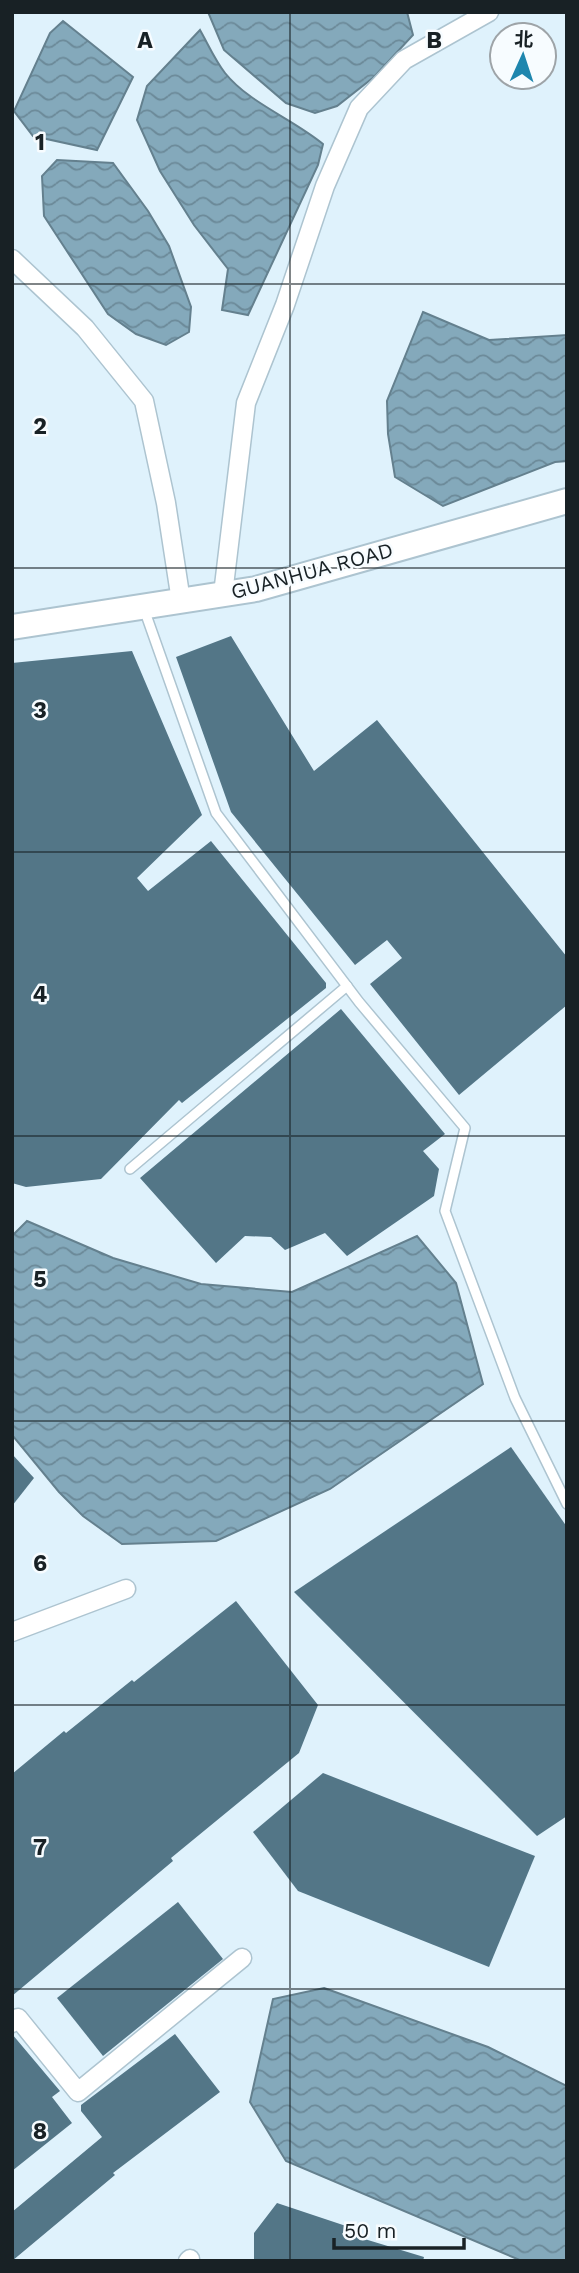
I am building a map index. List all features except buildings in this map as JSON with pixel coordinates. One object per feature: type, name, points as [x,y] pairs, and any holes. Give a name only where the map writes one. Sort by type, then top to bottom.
[{"type":"main road","name":"GUANHUA ROAD","points":[[12,627],[256,589],[567,501]]},
{"type":"street","points":[[223,594],[246,403],[285,305],[325,186],[359,108],[404,60],[489,12]]},
{"type":"street","points":[[12,259],[85,328],[144,401],[166,503],[181,601]]},
{"type":"street","points":[[12,1633],[126,1589]]},
{"type":"street","points":[[12,2023],[18,2018],[78,2092],[242,1958]]},
{"type":"lane","points":[[143,607],[216,813],[347,986],[465,1128],[445,1211],[515,1398],[567,1504]]},
{"type":"lane","points":[[130,1169],[347,986]]},
{"type":"water","points":[[208,12],[407,12],[413,35],[374,77],[337,106],[315,113],[286,103],[224,50]]},
{"type":"water","points":[[63,21],[133,77],[97,150],[33,136],[14,111],[50,33]]},
{"type":"water","points":[[200,30],[221,68],[235,84],[323,144],[318,165],[248,315],[222,310],[228,269],[194,225],[160,171],[137,120],[147,86]]},
{"type":"water","points":[[57,160],[113,163],[148,211],[169,246],[191,307],[189,332],[166,345],[136,334],[108,314],[44,216],[42,176]]},
{"type":"water","points":[[423,312],[489,340],[567,335],[567,461],[555,462],[443,506],[395,477],[388,434],[387,401]]},
{"type":"water","points":[[27,1221],[113,1258],[201,1284],[292,1292],[417,1236],[456,1283],[483,1384],[330,1489],[216,1541],[122,1544],[83,1516],[59,1492],[12,1435],[12,1236]]},
{"type":"water","points":[[324,1988],[488,2047],[567,2086],[567,2261],[522,2261],[286,2161],[250,2102],[273,1999]]}]
